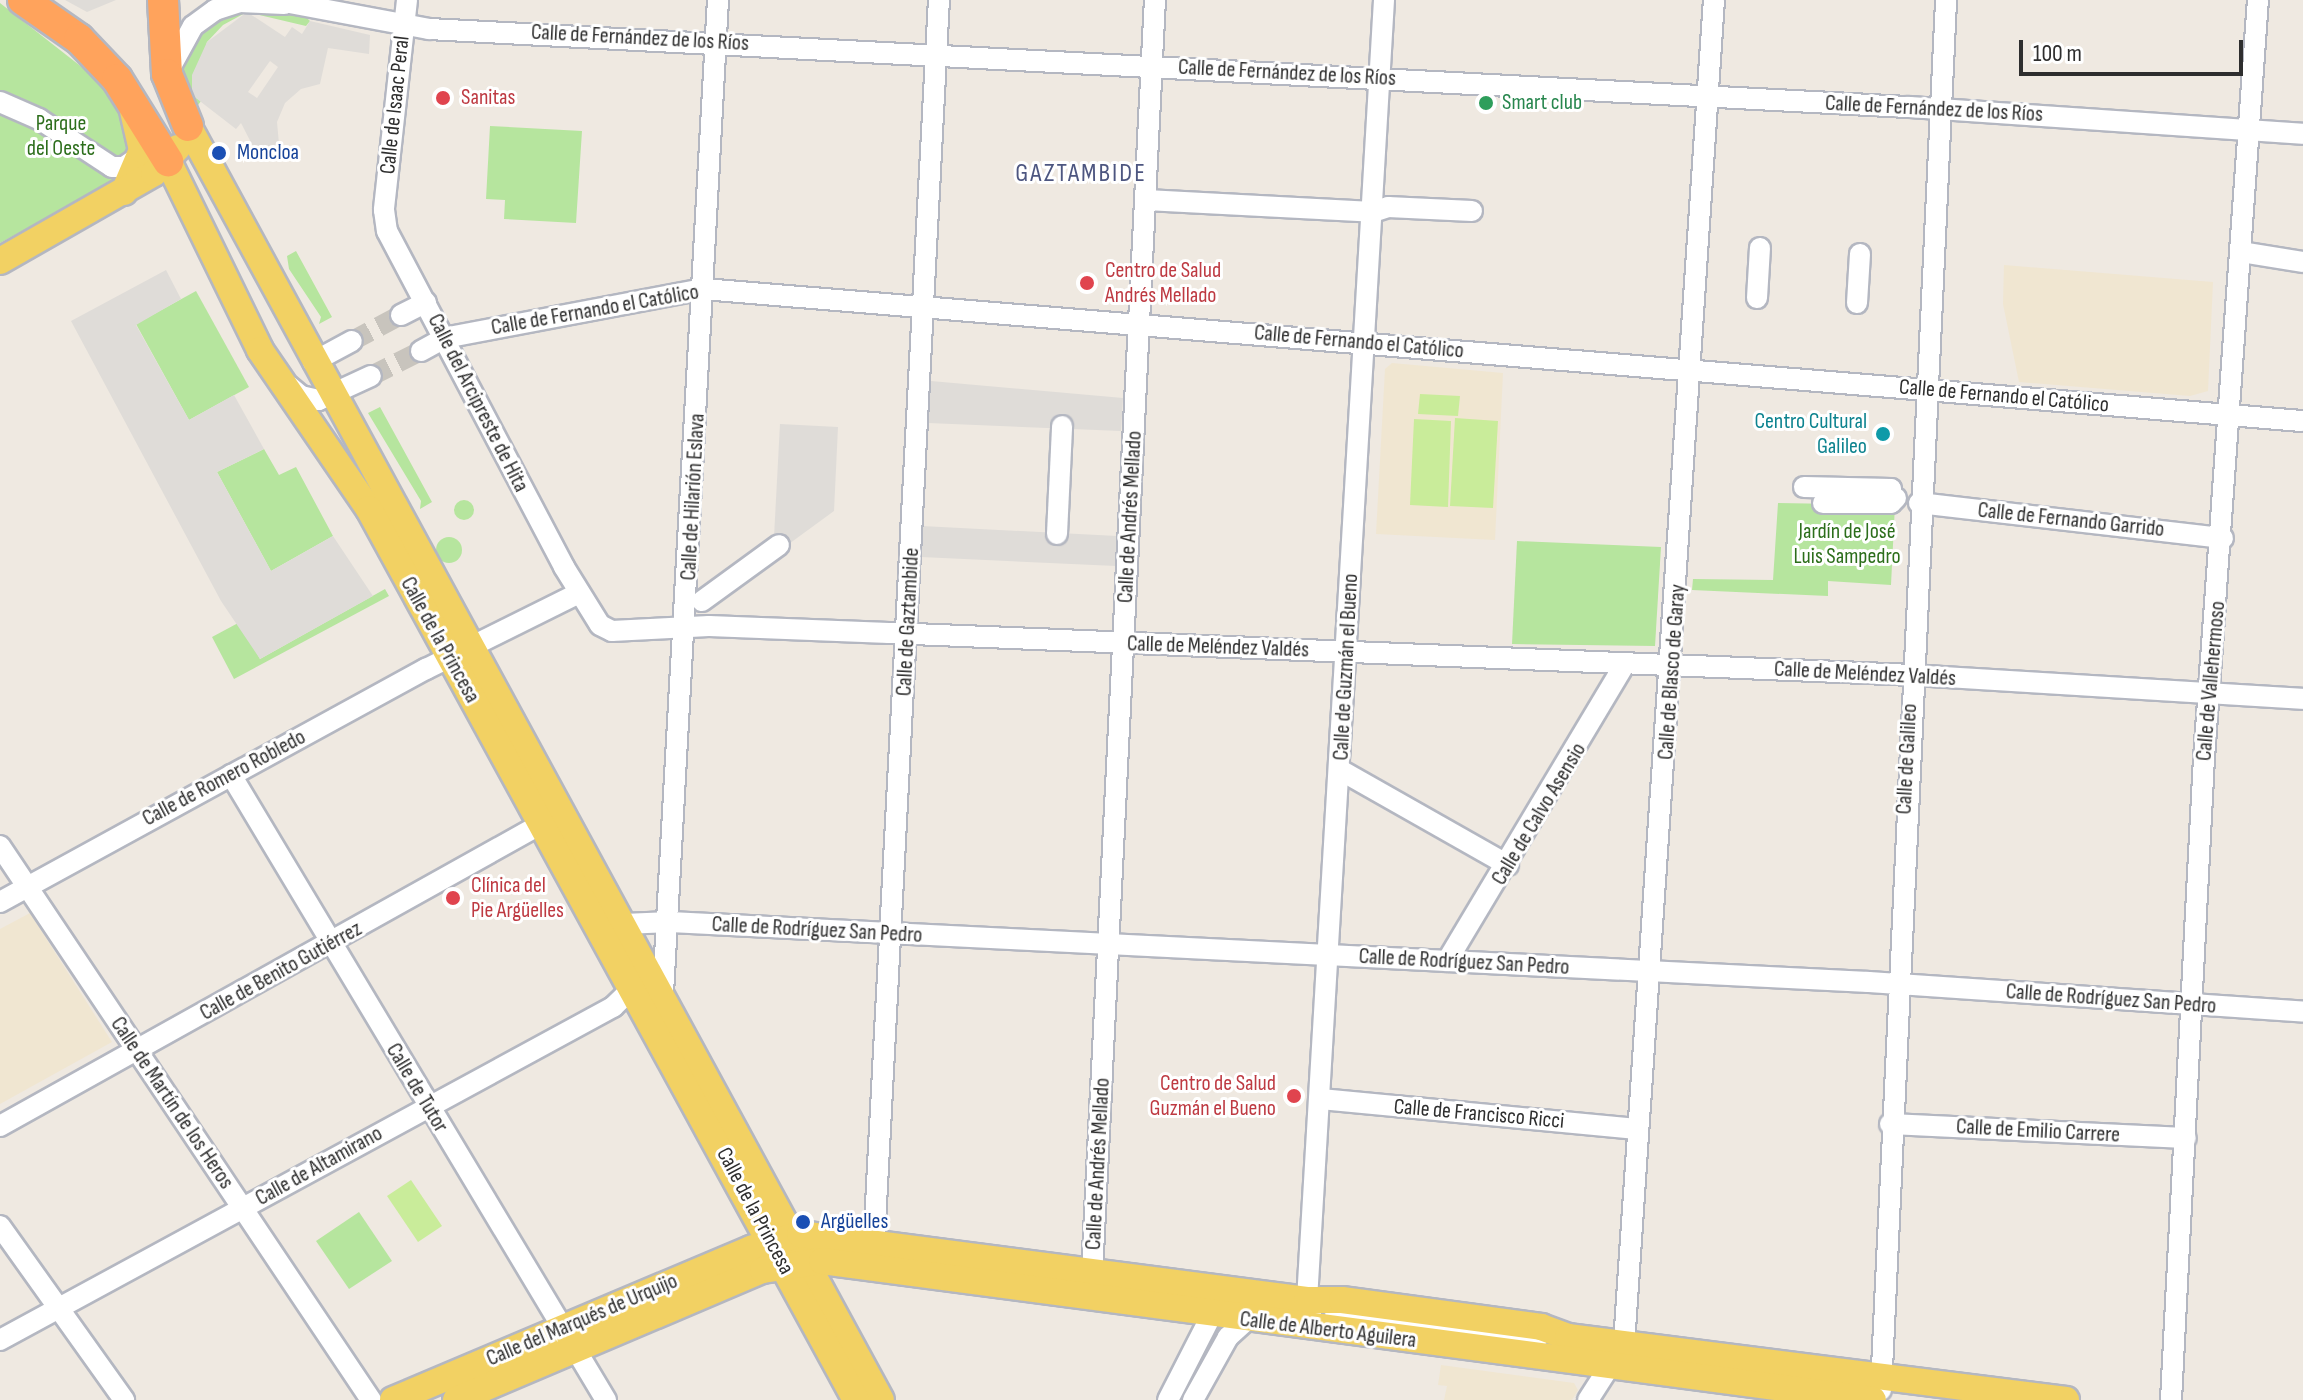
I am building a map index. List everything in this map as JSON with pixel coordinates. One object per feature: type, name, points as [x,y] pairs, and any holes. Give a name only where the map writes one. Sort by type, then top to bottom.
[{"type":"highway","points":[[23,0],[79,39],[132,101],[154,158]]},
{"type":"highway","name":"Calle de la Princesa","points":[[163,0],[167,74],[188,126]]},
{"type":"main road","points":[[0,261],[124,192],[188,126]]},
{"type":"main road","name":"Calle de la Princesa","points":[[188,126],[332,395],[461,655],[616,932],[663,993],[795,1263],[856,1400]]},
{"type":"main road","name":"Calle de la Princesa","points":[[154,158],[260,350],[369,509],[461,655]]},
{"type":"main road","name":"Calle de la Princesa","points":[[616,932],[633,988],[783,1238]]},
{"type":"main road","name":"Calle de Alberto Aguilera","points":[[783,1238],[874,1243],[1092,1273],[1307,1300],[1330,1299],[1541,1327],[1618,1354],[1873,1400]]},
{"type":"main road","name":"Calle del Marqués de Urquijo","points":[[456,1400],[568,1339],[783,1238]]},
{"type":"main road","name":"Calle de la Princesa","points":[[795,1263],[881,1400]]},
{"type":"main road","name":"Calle de Alberto Aguilera","points":[[795,1263],[845,1263],[1211,1328],[1246,1321],[1329,1321],[1881,1387],[2066,1400]]},
{"type":"main road","name":"Calle del Marqués de Urquijo","points":[[393,1400],[795,1263]]},
{"type":"street","name":"Calle de Isaac Peral","points":[[384,210],[407,0]]},
{"type":"street","name":"Calle de Hilarión Eslava","points":[[663,993],[670,922],[718,0]]},
{"type":"street","name":"Calle de Gaztambide","points":[[874,1243],[939,0]]},
{"type":"street","name":"Calle de Andrés Mellado","points":[[1092,1273],[1155,0]]},
{"type":"street","name":"Calle de Guzmán el Bueno","points":[[1307,1300],[1384,0]]},
{"type":"street","name":"Calle de Blasco de Garay","points":[[1618,1354],[1673,666],[1714,0]]},
{"type":"street","name":"Calle de Galileo","points":[[1881,1387],[1896,984],[1946,0]]},
{"type":"street","name":"Calle de Vallehermoso","points":[[2171,1400],[2170,1362],[2186,1138],[2191,1004],[2258,0]]},
{"type":"street","name":"Calle de Fernández de los Ríos","points":[[167,74],[186,37],[208,14],[240,2],[280,2],[429,29],[716,41],[1940,109],[2303,134]]},
{"type":"street","points":[[0,102],[39,119],[112,167],[154,158]]},
{"type":"street","points":[[1146,200],[1373,212],[1388,207],[1472,211]]},
{"type":"street","name":"Calle del Arcipreste de Hita","points":[[384,210],[387,231],[579,593]]},
{"type":"street","points":[[1757,298],[1760,248]]},
{"type":"street","points":[[2241,252],[2303,262]]},
{"type":"street","points":[[1857,303],[1860,254]]},
{"type":"street","name":"Calle de Fernando el Católico","points":[[421,351],[444,338],[703,289],[2303,421]]},
{"type":"street","points":[[401,315],[426,302]]},
{"type":"street","points":[[313,362],[352,341]]},
{"type":"street","name":"Calle de la Princesa","points":[[260,350],[301,396],[319,400],[332,395]]},
{"type":"street","points":[[332,395],[371,376]]},
{"type":"street","points":[[1057,534],[1062,426]]},
{"type":"street","points":[[1804,487],[1891,489],[1893,498],[1891,503],[1823,503]]},
{"type":"street","name":"Calle de Fernando Garrido","points":[[1919,503],[2223,538]]},
{"type":"street","points":[[702,601],[779,545]]},
{"type":"street","points":[[461,655],[579,593]]},
{"type":"street","name":"Calle de Meléndez Valdés","points":[[579,593],[600,625],[612,631],[686,627],[908,634],[1912,675],[2212,691],[2303,699]]},
{"type":"street","name":"Calle de Romero Robledo","points":[[0,902],[231,775],[461,655]]},
{"type":"street","name":"Calle de Calvo Asensio","points":[[1447,961],[1508,865],[1625,664]]},
{"type":"street","points":[[1340,770],[1508,865]]},
{"type":"street","name":"Calle de Tutor","points":[[231,775],[606,1400]]},
{"type":"street","name":"Calle de Benito Gutiérrez","points":[[0,1126],[551,818]]},
{"type":"street","name":"Calle de Martín de los Heros","points":[[0,846],[24,888],[371,1400]]},
{"type":"street","name":"Calle de Rodríguez San Pedro","points":[[616,932],[670,922],[1896,984],[2303,1012]]},
{"type":"street","name":"Calle de Altamirano","points":[[0,1340],[613,1007],[633,988]]},
{"type":"street","name":"Calle de Francisco Ricci","points":[[1320,1099],[1638,1129]]},
{"type":"street","name":"Calle de Emilio Carrere","points":[[1890,1124],[2186,1138]]},
{"type":"street","points":[[0,1226],[124,1400]]},
{"type":"street","points":[[1168,1400],[1211,1328],[1268,1304],[1307,1300],[1329,1321]]},
{"type":"street","points":[[1193,1400],[1228,1337],[1268,1304]]},
{"type":"street","name":"Calle de Alberto Aguilera","points":[[1329,1321],[1568,1337]]},
{"type":"street","points":[[1180,1400],[1211,1328]]},
{"type":"street","points":[[1588,1400],[1618,1354]]},
{"type":"shaded area","points":[[65,0],[116,0],[87,12]]},
{"type":"shaded area","points":[[247,12],[285,37],[292,27],[302,34],[310,21],[370,35],[369,54],[328,48],[320,84],[301,89],[285,103],[277,122],[279,144],[259,158],[241,123],[236,129],[192,95],[192,75],[207,42]],"holes":[[[270,61],[278,67],[257,98],[248,92]]]},
{"type":"shaded area","points":[[2004,265],[2213,282],[2208,391],[2190,396],[2019,382],[2003,304]]},
{"type":"shaded area","points":[[166,270],[181,299],[136,325],[189,420],[234,395],[264,449],[217,472],[271,571],[333,536],[373,596],[260,659],[221,601],[71,321]]},
{"type":"shaded area","points":[[1392,363],[1503,373],[1495,540],[1376,534],[1385,369]]},
{"type":"shaded area","points":[[931,381],[1123,398],[1121,431],[928,423]]},
{"type":"shaded area","points":[[780,424],[838,427],[834,511],[782,549],[774,537]]},
{"type":"shaded area","points":[[922,526],[1117,536],[1116,566],[921,557]]},
{"type":"shaded area","points":[[30,913],[112,1042],[0,1104],[0,929]]},
{"type":"shaded area","points":[[1441,1365],[1574,1383],[1578,1390],[1572,1400],[1444,1400],[1447,1386],[1438,1385]]},
{"type":"green space","name":"Parque del Oeste","points":[[0,3],[97,79],[133,130],[124,176],[0,243]]},
{"type":"green space","points":[[248,7],[303,14],[310,21],[306,26],[247,12],[223,25],[207,42],[192,95],[201,101],[192,113],[181,86],[181,64],[193,37],[223,14]]},
{"type":"green space","points":[[490,126],[582,131],[576,223],[504,219],[505,200],[486,199]]},
{"type":"green space","points":[[296,251],[332,317],[319,324],[321,317],[289,269],[287,256]]},
{"type":"green space","points":[[196,291],[249,387],[189,420],[136,324]]},
{"type":"green space","points":[[1420,394],[1460,396],[1458,416],[1418,414]]},
{"type":"green space","points":[[380,407],[432,502],[420,509],[421,501],[368,413]]},
{"type":"green space","points":[[1455,418],[1498,421],[1493,508],[1450,506]]},
{"type":"green space","points":[[1414,419],[1451,421],[1448,507],[1410,505]]},
{"type":"green space","points":[[264,449],[279,475],[296,467],[333,536],[271,571],[217,472]]},
{"type":"green space","points":[[464,500],[471,503],[474,510],[471,517],[464,520],[457,517],[454,510],[457,503]]},
{"type":"green space","name":"Jardín de José Luis Sampedro","points":[[1778,503],[1895,505],[1891,585],[1828,581],[1828,596],[1692,590],[1693,579],[1773,580]]},
{"type":"green space","points":[[449,537],[458,541],[462,550],[458,559],[449,563],[440,559],[436,550],[440,541]]},
{"type":"green space","points":[[1517,541],[1661,547],[1655,646],[1512,644]]},
{"type":"green space","points":[[385,589],[389,596],[234,679],[212,637],[240,622],[260,659]]},
{"type":"green space","points":[[411,1180],[442,1226],[418,1242],[387,1196]]},
{"type":"green space","points":[[359,1212],[392,1261],[349,1289],[316,1241]]},
{"type":"tunnel","points":[[352,341],[401,315]]},
{"type":"tunnel","points":[[371,376],[421,351]]},
{"type":"tunnel","points":[[1211,1341],[1247,1314]]},
{"type":"place","name":"Sanitas","points":[[443,98]]},
{"type":"place","name":"Smart club","points":[[1486,103]]},
{"type":"place","name":"Moncloa","points":[[219,153]]},
{"type":"place","name":"Centro de Salud Andrés Mellado","points":[[1087,283]]},
{"type":"place","name":"Centro Cultural Galileo","points":[[1883,434]]},
{"type":"place","name":"Clínica del Pie Argüelles","points":[[453,898]]},
{"type":"place","name":"Centro de Salud Guzmán el Bueno","points":[[1294,1096]]},
{"type":"place","name":"Argüelles","points":[[803,1222]]},
{"type":"district","name":"GAZTAMBIDE","points":[[1081,174]]}]
